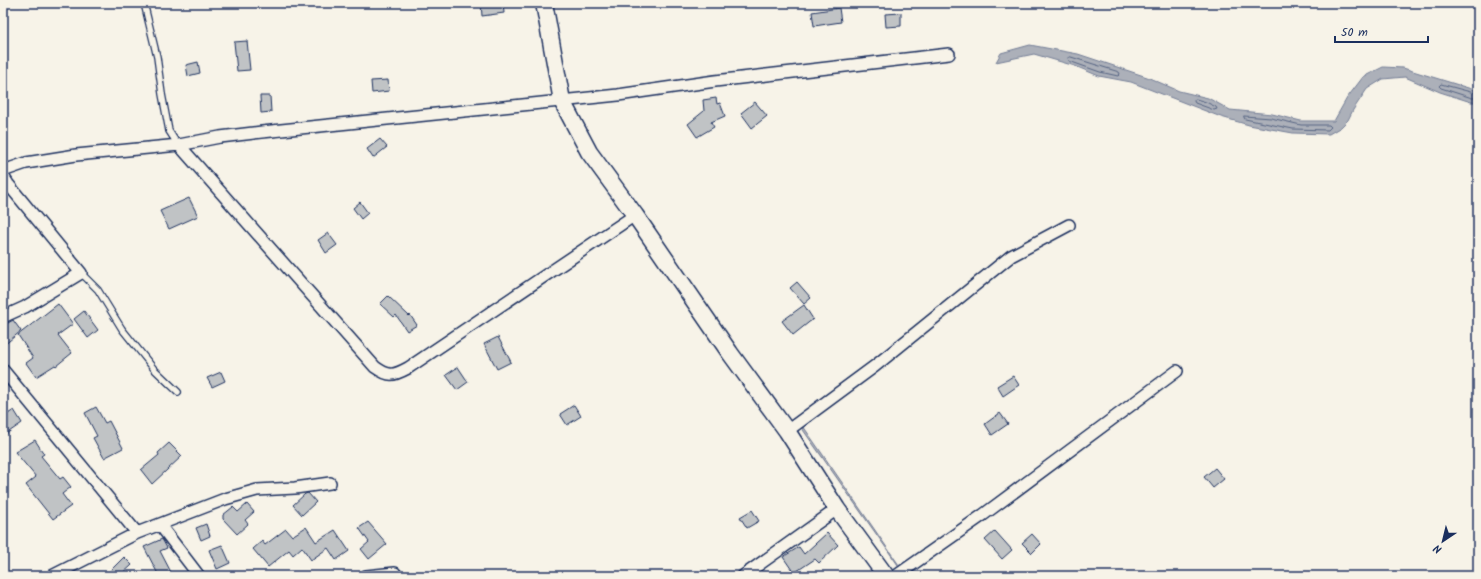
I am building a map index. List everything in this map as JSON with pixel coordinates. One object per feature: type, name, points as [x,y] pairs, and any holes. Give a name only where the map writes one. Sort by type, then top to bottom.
[{"type":"street","points":[[544,3],[562,101],[589,152],[635,215],[730,353],[787,431],[837,509],[886,576]]},
{"type":"street","points":[[3,171],[26,163],[76,155],[178,145],[220,137],[618,95],[715,81],[949,54]]},
{"type":"street","points":[[178,145],[375,367],[385,374],[395,375],[408,368],[635,215]]},
{"type":"street","points":[[3,176],[80,273],[3,318]]},
{"type":"street","points":[[787,431],[875,366],[1011,256],[1069,225]]},
{"type":"street","points":[[3,370],[137,533]]},
{"type":"street","points":[[896,576],[983,515],[1177,371]]},
{"type":"street","points":[[52,576],[137,533],[225,499],[257,490],[295,488],[330,483]]},
{"type":"street","points":[[743,576],[837,509]]},
{"type":"street","points":[[160,525],[199,576]]},
{"type":"street","points":[[366,576],[395,573]]},
{"type":"lane","points":[[144,3],[157,57],[169,131],[178,145]]},
{"type":"lane","points":[[80,273],[98,290],[122,329],[154,369],[178,392]]},
{"type":"water","points":[[1030,45],[1078,54],[1147,77],[1179,91],[1208,98],[1230,110],[1272,114],[1301,121],[1334,121],[1347,98],[1363,77],[1383,67],[1403,68],[1478,91],[1478,102],[1471,102],[1440,92],[1405,77],[1383,79],[1367,89],[1348,120],[1341,127],[1329,134],[1293,133],[1249,125],[1221,117],[1131,82],[1099,76],[1075,66],[1034,54],[996,62],[1001,53]]},
{"type":"water","points":[[803,426],[899,565],[801,427]]},
{"type":"building","points":[[481,3],[503,3],[504,13],[482,16]]},
{"type":"building","points":[[839,8],[841,22],[814,26],[812,12]]},
{"type":"building","points":[[901,13],[901,26],[886,27],[885,14]]},
{"type":"building","points":[[247,41],[250,70],[237,71],[234,42]]},
{"type":"building","points":[[198,62],[200,73],[188,76],[186,65]]},
{"type":"building","points":[[388,80],[389,91],[372,93],[371,81]]},
{"type":"building","points":[[260,96],[270,96],[271,112],[261,113]]},
{"type":"building","points":[[716,98],[717,104],[720,103],[725,116],[711,122],[714,127],[697,137],[688,124],[704,111],[703,100]]},
{"type":"building","points":[[755,102],[767,116],[752,128],[741,113]]},
{"type":"building","points":[[380,139],[387,147],[373,158],[367,149]]},
{"type":"building","points":[[189,198],[198,216],[169,229],[160,211]]},
{"type":"building","points":[[360,202],[368,213],[361,219],[353,208]]},
{"type":"building","points":[[328,233],[337,245],[326,253],[318,240]]},
{"type":"building","points":[[797,282],[811,298],[804,304],[790,288]]},
{"type":"building","points":[[388,296],[409,316],[410,315],[417,325],[407,331],[396,315],[394,317],[380,304]]},
{"type":"building","points":[[58,304],[73,324],[58,335],[72,353],[56,366],[55,365],[36,377],[26,363],[33,358],[18,335]]},
{"type":"building","points":[[804,305],[813,319],[793,335],[782,321]]},
{"type":"building","points":[[84,311],[98,330],[88,338],[74,319]]},
{"type":"building","points":[[13,320],[21,331],[3,346],[3,326]]},
{"type":"building","points":[[498,337],[511,362],[497,369],[484,344]]},
{"type":"building","points":[[458,367],[468,382],[457,390],[446,375]]},
{"type":"building","points":[[221,372],[225,381],[212,387],[207,378]]},
{"type":"building","points":[[1013,376],[1019,385],[1003,396],[997,386]]},
{"type":"building","points":[[574,405],[581,416],[567,425],[560,414]]},
{"type":"building","points":[[96,407],[105,423],[109,421],[123,448],[104,458],[93,438],[97,436],[85,413]]},
{"type":"building","points":[[14,410],[22,423],[3,436],[3,417]]},
{"type":"building","points":[[1000,413],[1008,424],[992,435],[985,424]]},
{"type":"building","points":[[35,440],[44,454],[41,456],[60,479],[63,477],[71,487],[62,494],[71,506],[53,519],[26,485],[36,477],[15,452]]},
{"type":"building","points":[[169,443],[182,456],[152,484],[141,470],[159,455],[158,453]]},
{"type":"building","points":[[1215,468],[1224,479],[1213,488],[1204,477]]},
{"type":"building","points":[[308,493],[316,502],[302,515],[293,505]]},
{"type":"building","points":[[247,504],[254,512],[245,520],[248,524],[237,534],[223,519],[223,515],[233,507],[238,512]]},
{"type":"building","points":[[752,510],[759,521],[747,528],[740,517]]},
{"type":"building","points":[[368,522],[387,544],[369,559],[361,549],[369,542],[359,528]]},
{"type":"building","points":[[206,524],[210,536],[201,540],[196,528]]},
{"type":"building","points":[[306,527],[316,542],[335,530],[349,551],[336,560],[328,548],[311,560],[302,547],[293,555],[289,550],[268,567],[253,549],[262,541],[265,545],[286,529],[292,536]]},
{"type":"building","points":[[995,531],[1012,550],[1002,559],[985,540]]},
{"type":"building","points":[[827,533],[838,545],[819,563],[815,559],[794,573],[783,557],[799,547],[804,554]]},
{"type":"building","points":[[1032,534],[1041,544],[1032,553],[1022,543]]},
{"type":"building","points":[[162,539],[167,548],[160,551],[173,576],[159,576],[144,547]]},
{"type":"building","points":[[222,545],[230,563],[217,569],[209,550]]},
{"type":"building","points":[[124,557],[132,565],[120,576],[105,576]]}]
